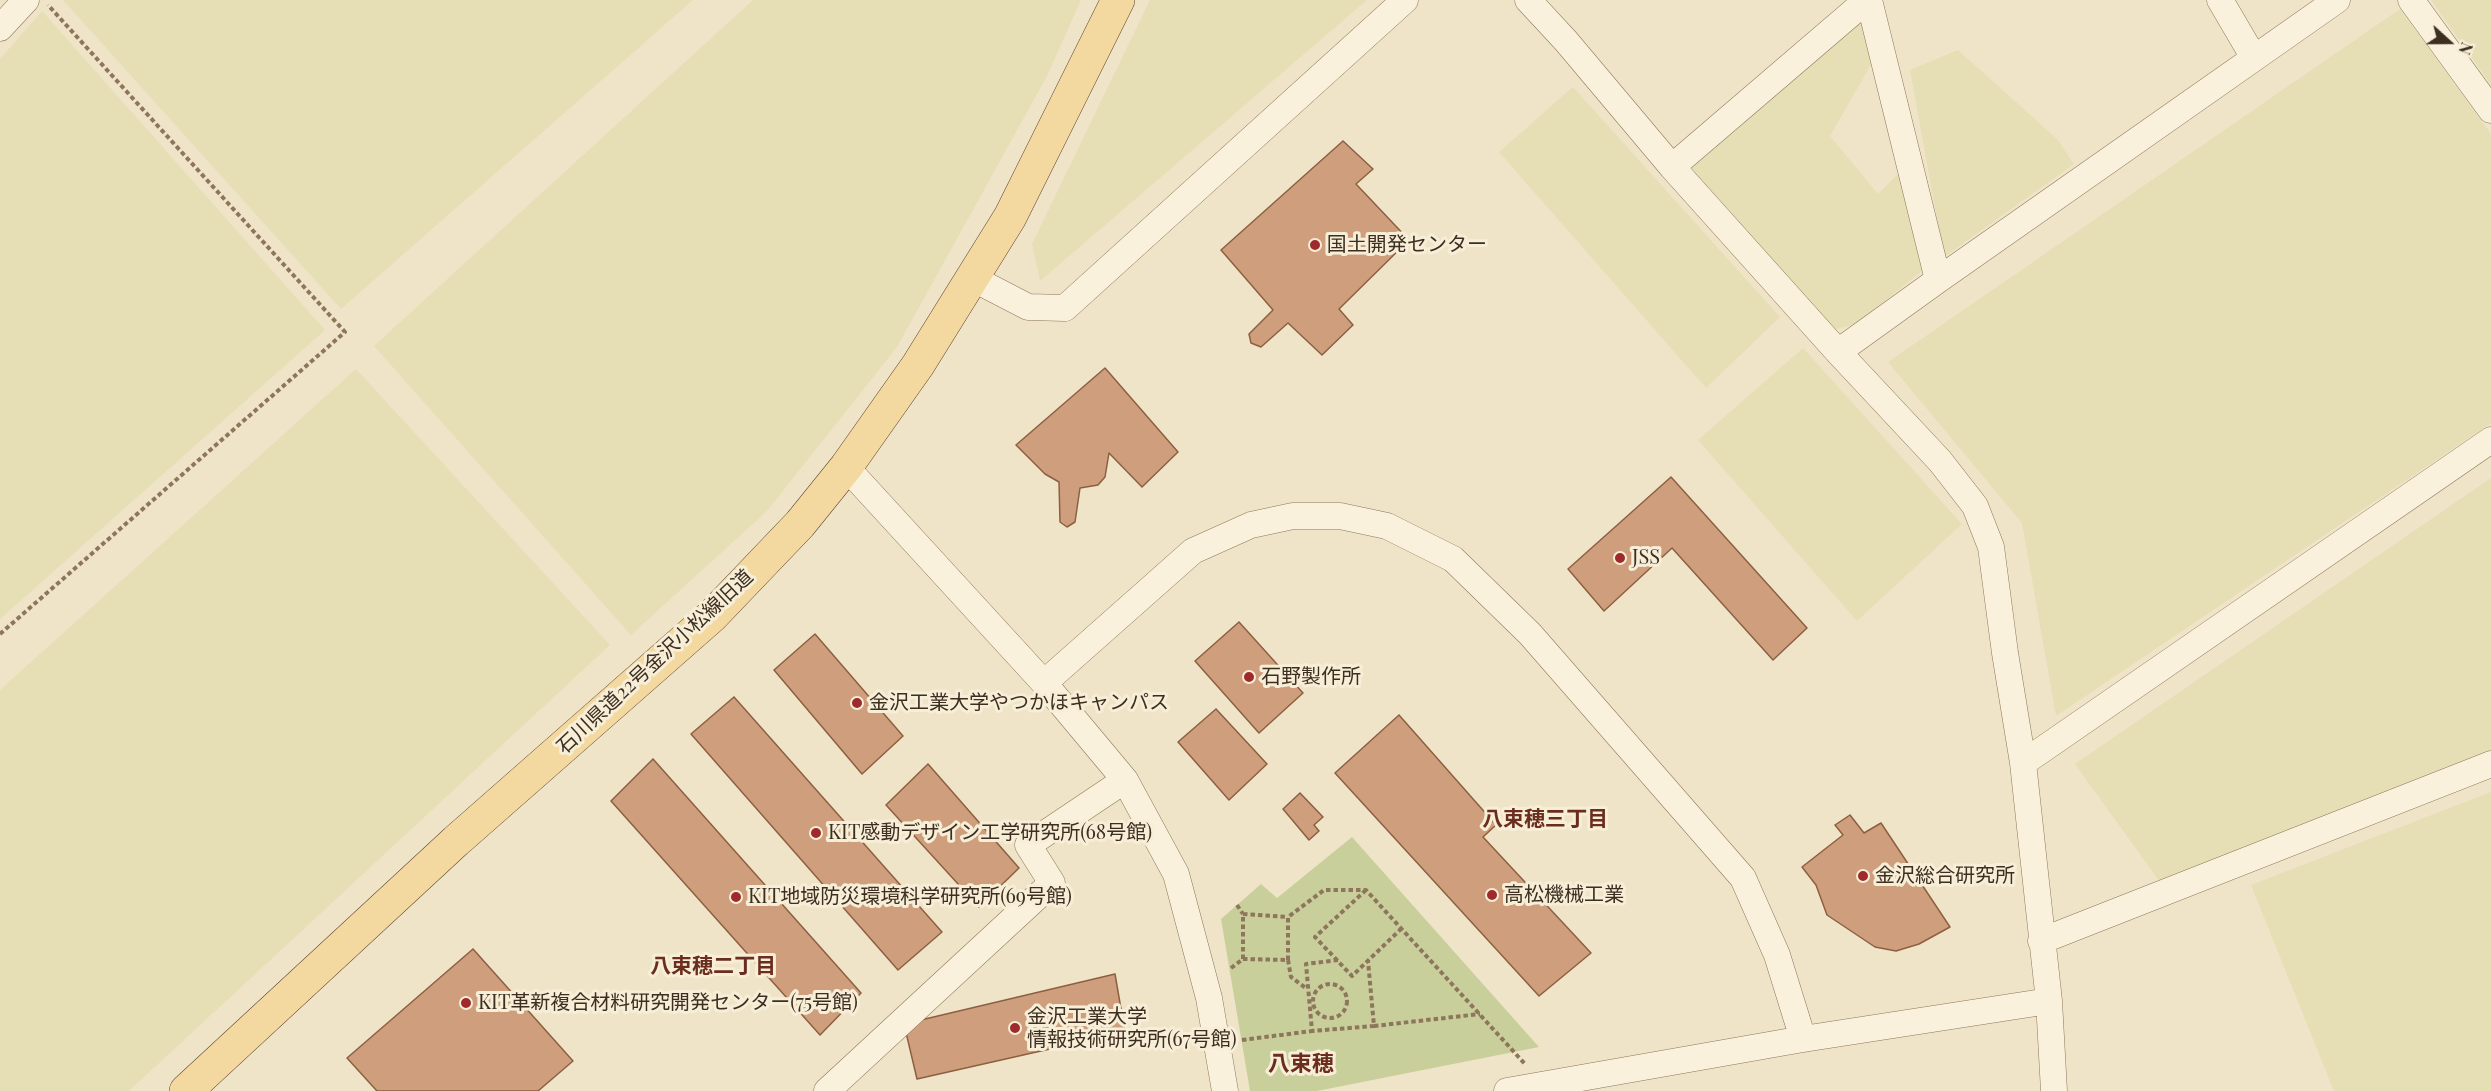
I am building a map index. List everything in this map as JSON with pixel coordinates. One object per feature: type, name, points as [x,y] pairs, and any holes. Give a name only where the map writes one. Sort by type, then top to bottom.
[{"type":"main road","name":"石川県道22号金沢小松線旧道","points":[[186,1091],[440,856],[712,616],[800,524],[846,467],[918,365],[1010,218],[1118,0]]},
{"type":"street","points":[[0,28],[26,0]]},
{"type":"street","points":[[972,278],[1028,307],[1065,308],[1405,0]]},
{"type":"street","points":[[1528,0],[1566,41],[1672,167],[1838,352],[1940,461],[1975,506],[1991,547],[2023,763],[2049,1001],[2054,1091]]},
{"type":"street","points":[[1672,167],[1868,0],[1938,280]]},
{"type":"street","points":[[2220,0],[2254,58]]},
{"type":"street","points":[[1838,352],[2337,0]]},
{"type":"street","points":[[2411,0],[2491,110]]},
{"type":"street","points":[[2023,763],[2491,440]]},
{"type":"street","points":[[846,467],[1044,683],[1125,780],[1176,874],[1209,998],[1225,1091]]},
{"type":"street","points":[[1044,683],[1193,551],[1251,525],[1293,516],[1340,516],[1387,526],[1453,559],[1530,634],[1743,878],[1777,955],[1803,1038]]},
{"type":"street","points":[[2041,941],[2491,764]]},
{"type":"street","points":[[827,1091],[1052,883],[1028,845],[1125,780]]},
{"type":"street","points":[[1507,1091],[1803,1038],[2049,1001]]},
{"type":"path","points":[[0,634],[345,332],[44,0]]},
{"type":"path","points":[[1243,914],[1288,917],[1324,890],[1366,890],[1521,1058],[1537,1086]]},
{"type":"path","points":[[1366,890],[1315,937],[1352,976],[1402,928]]},
{"type":"path","points":[[1237,905],[1243,914],[1243,959]]},
{"type":"path","points":[[1288,917],[1288,960],[1291,977],[1308,990]]},
{"type":"path","points":[[1231,968],[1243,959],[1288,960]]},
{"type":"path","points":[[1312,1031],[1306,964],[1338,960]]},
{"type":"path","points":[[1368,961],[1374,1026]]},
{"type":"path","points":[[1336,986],[1344,993],[1346,1003],[1337,1016],[1326,1017],[1316,1011],[1314,996],[1320,987],[1336,986]]},
{"type":"path","points":[[1242,1040],[1481,1014]]},
{"type":"shaded area","points":[[63,0],[693,0],[341,309]]},
{"type":"shaded area","points":[[753,0],[1081,0],[1047,76],[897,347],[767,511],[631,635],[374,346]]},
{"type":"shaded area","points":[[1150,0],[1367,0],[1040,281],[1032,244]]},
{"type":"shaded area","points":[[2431,0],[2491,0],[2491,85]]},
{"type":"shaded area","points":[[2400,9],[2491,134],[2491,423],[2056,716],[2022,523],[1888,362]]},
{"type":"shaded area","points":[[42,11],[325,330],[0,619],[0,59]]},
{"type":"shaded area","points":[[1861,20],[1873,61],[1830,136],[1878,194],[1902,170],[1922,271],[1856,324],[1833,330],[1690,166]]},
{"type":"shaded area","points":[[1958,50],[2057,139],[2074,164],[1944,257],[1910,70]]},
{"type":"shaded area","points":[[1573,87],[1780,317],[1706,388],[1499,152]]},
{"type":"shaded area","points":[[1803,348],[1962,524],[1857,621],[1698,440]]},
{"type":"shaded area","points":[[356,369],[610,645],[129,1091],[0,1091],[0,690]]},
{"type":"shaded area","points":[[2491,478],[2491,752],[2160,882],[2075,764]]},
{"type":"shaded area","points":[[2491,792],[2491,1091],[2334,1091],[2251,885]]},
{"type":"green space","points":[[1352,837],[1539,1047],[1317,1091],[1250,1091],[1221,919],[1261,884],[1277,898]]},
{"type":"building","name":"国土開発センター","points":[[1343,141],[1373,169],[1356,184],[1409,240],[1339,309],[1353,325],[1322,355],[1288,323],[1261,347],[1251,343],[1249,334],[1273,310],[1221,250]]},
{"type":"building","points":[[1105,368],[1178,452],[1142,487],[1109,453],[1105,477],[1098,485],[1080,488],[1075,522],[1067,527],[1060,522],[1059,482],[1045,474],[1016,445]]},
{"type":"building","name":"JSS","points":[[1671,477],[1807,628],[1773,660],[1672,548],[1604,611],[1568,569]]},
{"type":"building","name":"石野製作所","points":[[1239,622],[1303,693],[1259,733],[1195,661]]},
{"type":"building","points":[[815,634],[903,736],[862,774],[774,670]]},
{"type":"building","name":"KIT感動デザイン工学研究所(68号館)","points":[[734,697],[942,932],[898,970],[691,734]]},
{"type":"building","points":[[1216,709],[1267,764],[1229,800],[1178,742]]},
{"type":"building","name":"高松機械工業","points":[[1399,715],[1496,825],[1483,837],[1591,953],[1539,996],[1335,773]]},
{"type":"building","name":"KIT地域防災環境科学研究所(69号館)","points":[[653,759],[861,993],[820,1035],[611,801]]},
{"type":"building","points":[[928,764],[1019,868],[979,907],[886,805]]},
{"type":"building","points":[[1300,793],[1323,817],[1314,825],[1319,831],[1309,840],[1283,809]]},
{"type":"building","name":"金沢総合研究所","points":[[1850,815],[1864,833],[1881,823],[1950,927],[1919,944],[1896,951],[1875,947],[1827,915],[1816,885],[1802,867],[1843,835],[1835,825]]},
{"type":"building","name":"KIT革新複合材料研究開発センター(75号館)","points":[[473,949],[573,1061],[538,1091],[377,1091],[347,1058]]},
{"type":"building","name":"金沢工業大学 情報技術研究所(67号館)","points":[[1115,974],[1125,1032],[917,1079],[904,1024]]},
{"type":"place","name":"国土開発センター","points":[[1315,245]]},
{"type":"place","name":"JSS","points":[[1620,558]]},
{"type":"place","name":"石野製作所","points":[[1249,677]]},
{"type":"place","name":"金沢工業大学やつかほキャンパス","points":[[857,703]]},
{"type":"place","name":"KIT感動デザイン工学研究所(68号館)","points":[[816,833]]},
{"type":"place","name":"金沢総合研究所","points":[[1863,876]]},
{"type":"place","name":"高松機械工業","points":[[1492,895]]},
{"type":"place","name":"KIT地域防災環境科学研究所(69号館)","points":[[736,897]]},
{"type":"place","name":"KIT革新複合材料研究開発センター(75号館)","points":[[466,1003]]},
{"type":"place","name":"金沢工業大学 情報技術研究所(67号館)","points":[[1015,1028]]},
{"type":"district","name":"八束穂三丁目","points":[[1545,819]]},
{"type":"district","name":"八束穂二丁目","points":[[713,966]]},
{"type":"district","name":"八束穂","points":[[1301,1064]]}]
